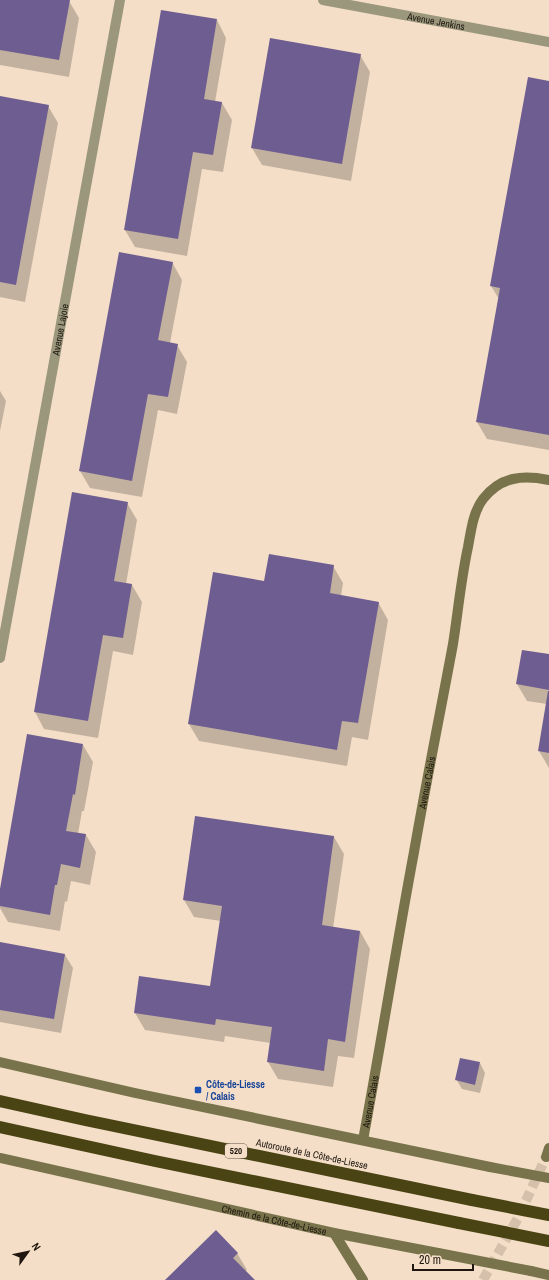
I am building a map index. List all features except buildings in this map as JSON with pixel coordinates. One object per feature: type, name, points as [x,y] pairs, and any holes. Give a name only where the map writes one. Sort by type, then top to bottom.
[{"type":"highway","name":"Autoroute de la Côte-de-Liesse","points":[[0,1101],[85,1120],[549,1215]]},
{"type":"highway","points":[[0,1127],[155,1161],[549,1241]]},
{"type":"main road","name":"Avenue Calais","points":[[363,1140],[415,846],[453,643],[470,531],[476,512],[482,500],[492,489],[505,482],[518,478],[529,477],[549,480]]},
{"type":"main road","points":[[0,1062],[135,1093],[549,1178]]},
{"type":"main road","name":"Chemin de la Côte-de-Liesse","points":[[0,1158],[334,1233],[549,1275]]},
{"type":"main road","points":[[334,1233],[363,1280]]},
{"type":"street","name":"Avenue Lajoie","points":[[0,658],[120,0]]},
{"type":"street","name":"Avenue Jenkins","points":[[323,0],[549,42]]},
{"type":"tunnel","points":[[483,1280],[518,1218],[546,1157]]},
{"type":"place","name":"Côte-de-Liesse / Calais","points":[[198,1090]]}]
